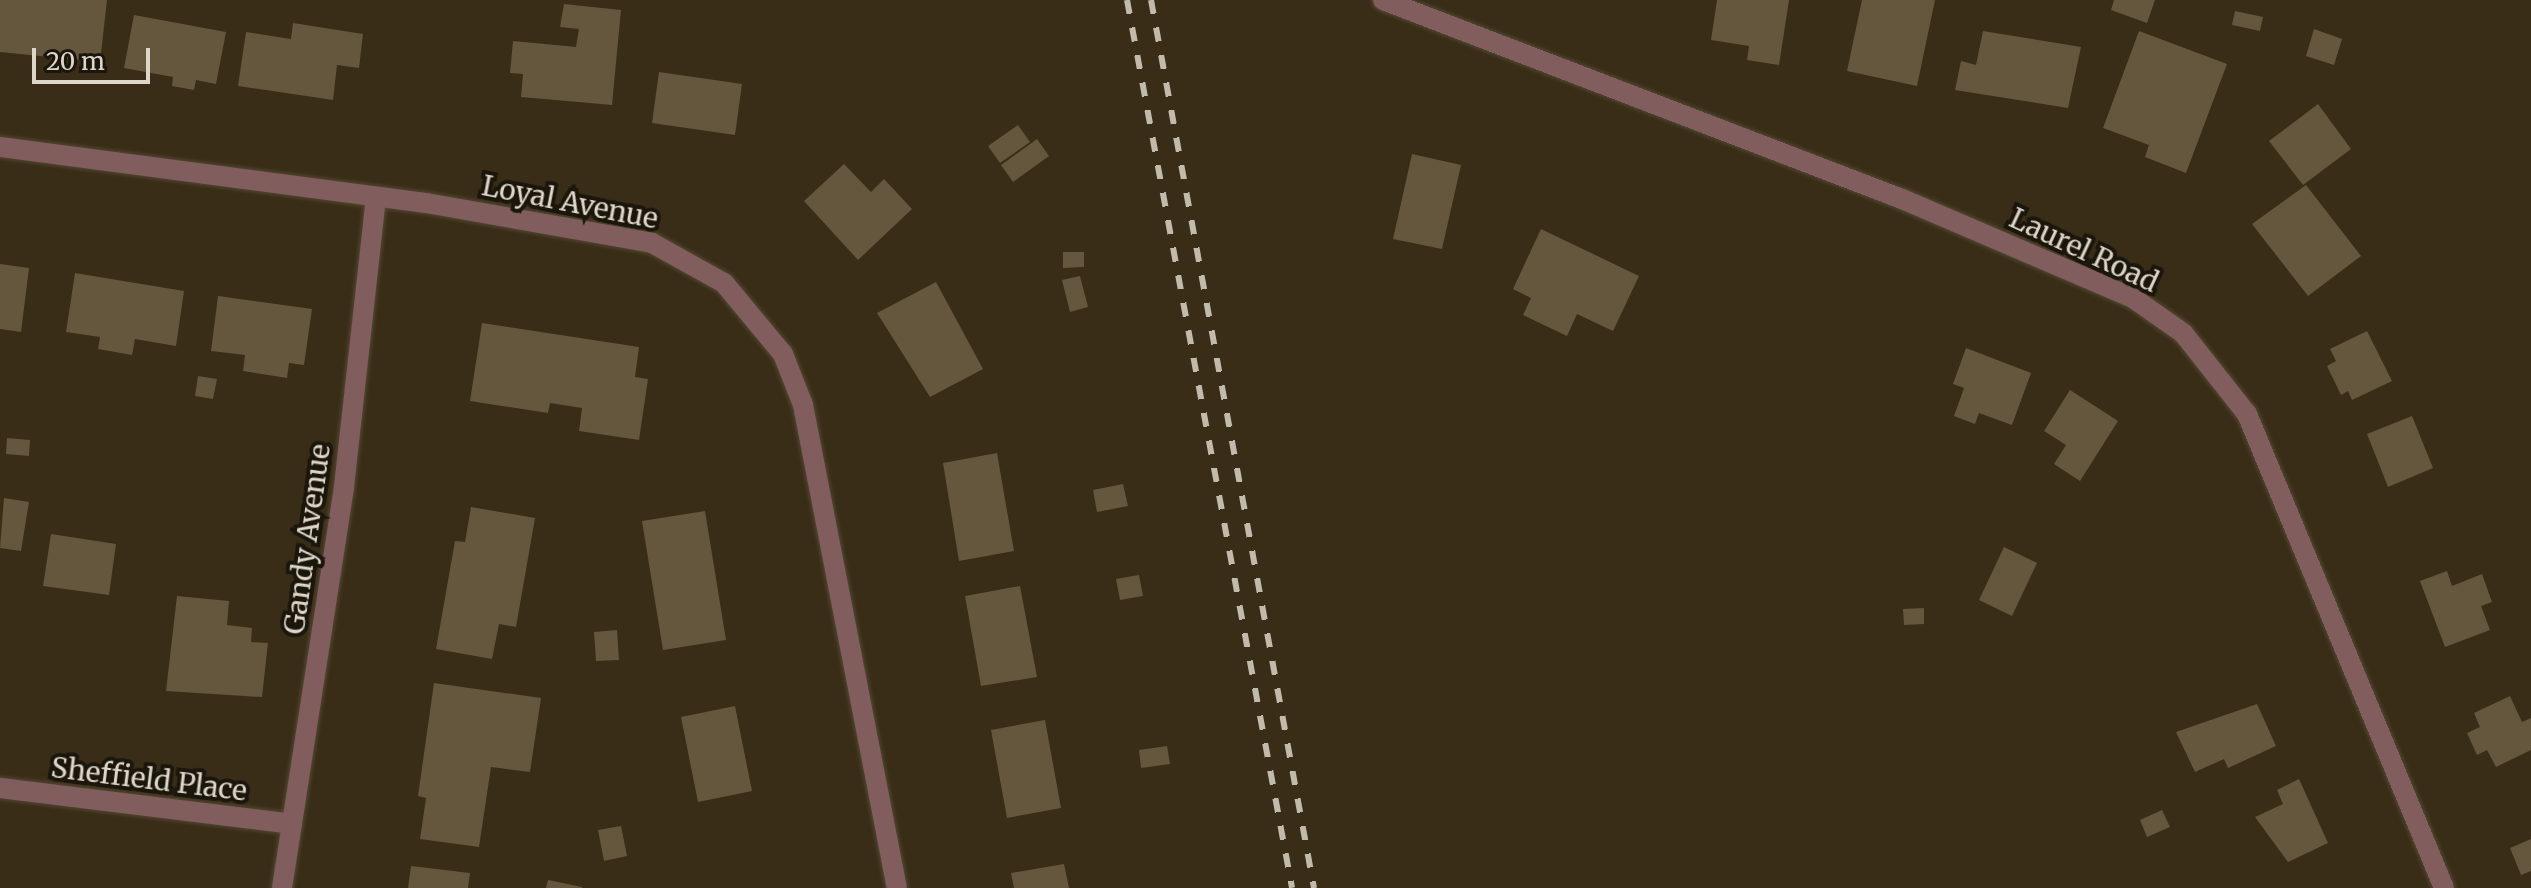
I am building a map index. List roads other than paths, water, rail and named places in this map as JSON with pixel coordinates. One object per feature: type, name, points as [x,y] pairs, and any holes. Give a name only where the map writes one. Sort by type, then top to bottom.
[{"type":"street","name":"Laurel Road","points":[[1383,0],[1902,199],[2133,298],[2183,333],[2247,414],[2444,888]]},
{"type":"street","name":"Loyal Avenue","points":[[0,147],[376,197],[652,243],[724,283],[757,315],[803,405],[897,888]]},
{"type":"street","name":"Gandy Avenue","points":[[282,888],[344,487],[376,197]]},
{"type":"street","name":"Sheffield Place","points":[[0,788],[292,824]]},
{"type":"railway","points":[[1127,0],[1292,888]]},
{"type":"railway","points":[[1151,0],[1314,888]]}]
